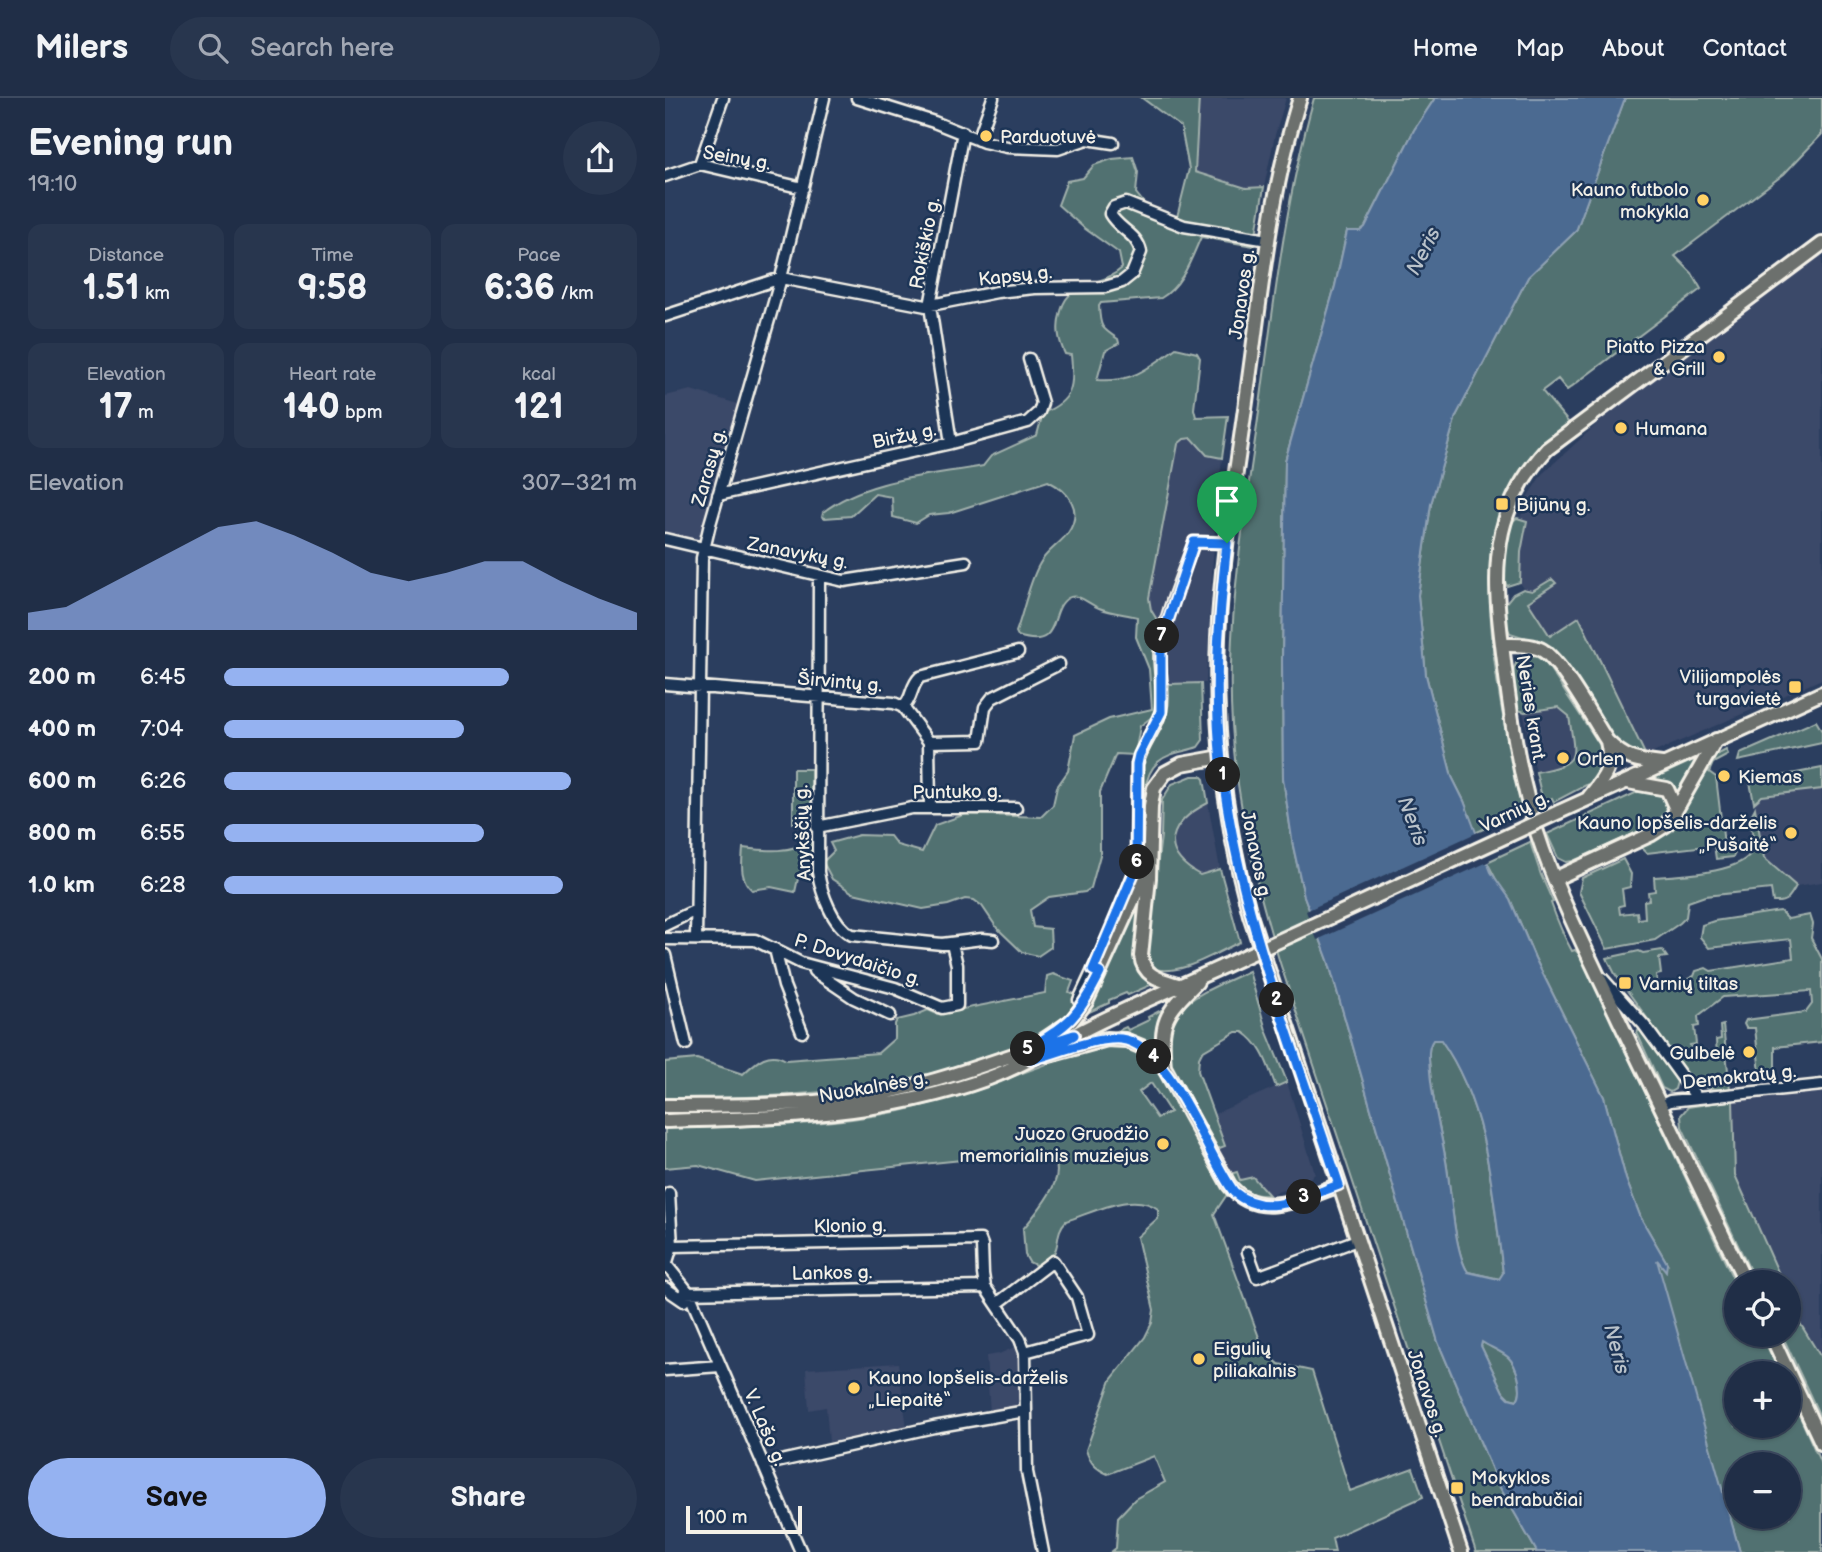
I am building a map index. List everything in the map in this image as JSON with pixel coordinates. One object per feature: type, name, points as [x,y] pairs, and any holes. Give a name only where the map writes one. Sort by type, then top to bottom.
[{"type":"main road","name":"Jonavos g.","points":[[1300,98],[1284,152],[1268,240],[1227,543],[1218,635],[1221,757],[1230,825],[1248,906],[1461,1552]]},
{"type":"main road","name":"Neries krant.","points":[[1740,1270],[1596,972],[1542,849],[1510,717],[1497,602],[1498,550],[1507,513],[1520,486],[1536,462],[1554,443],[1822,244]]},
{"type":"main road","points":[[1502,645],[1534,647],[1551,657],[1607,741],[1632,760],[1663,764]]},
{"type":"main road","name":"Varnių g.","points":[[1224,966],[1822,693]]},
{"type":"main road","points":[[1554,879],[1660,830],[1676,809],[1716,740]]},
{"type":"main road","points":[[1587,799],[1607,773],[1610,756],[1607,741]]},
{"type":"main road","points":[[1181,986],[1151,976],[1142,963],[1152,794],[1165,774],[1182,764],[1221,757]]},
{"type":"main road","points":[[1624,782],[1667,789],[1676,809]]},
{"type":"main road","points":[[1029,1055],[1072,1021],[1086,1002],[1097,972],[1149,864]]},
{"type":"main road","name":"Nuokalnės g.","points":[[665,1121],[789,1118],[855,1111],[940,1094],[991,1078],[1029,1055],[1224,966]]},
{"type":"main road","points":[[1164,1067],[1161,1036],[1165,1020],[1174,1006],[1202,976]]},
{"type":"main road","points":[[1029,1055],[1107,1039],[1121,1039],[1142,1047],[1164,1067],[1229,1185],[1241,1197],[1257,1205],[1272,1206],[1339,1185]]},
{"type":"main road","name":"Nuokalnės g.","points":[[665,1107],[792,1104],[865,1096],[1029,1055]]},
{"type":"main road","points":[[1777,1347],[1822,1444]]},
{"type":"street","points":[[700,164],[723,98]]},
{"type":"street","name":"Zarasų g.","points":[[696,939],[704,549],[781,278],[824,98]]},
{"type":"street","points":[[857,98],[877,101],[978,140],[1007,147],[1058,149],[1080,139],[1113,143]]},
{"type":"street","points":[[978,140],[993,98]]},
{"type":"street","name":"Rokiškio g.","points":[[951,443],[930,306],[963,132]]},
{"type":"street","name":"Seinų g.","points":[[665,176],[700,164],[803,188]]},
{"type":"street","name":"Kapsų g.","points":[[665,316],[781,278],[919,306],[997,292],[1035,288],[1095,288],[1122,282],[1132,274],[1141,252],[1134,237],[1112,219],[1110,214],[1114,207],[1126,203],[1184,226],[1268,240]]},
{"type":"street","name":"Biržų g.","points":[[718,495],[951,443],[1028,422],[1039,412],[1042,403],[1030,359]]},
{"type":"street","name":"Zanavykų g.","points":[[665,539],[819,576],[853,581],[967,562]]},
{"type":"street","points":[[1079,1000],[1097,972],[1136,868],[1137,764],[1161,712],[1159,653],[1164,632],[1194,542],[1227,543]]},
{"type":"street","name":"Anykščių g.","points":[[819,576],[817,827],[820,885],[841,928],[852,934],[951,944],[993,940]]},
{"type":"street","points":[[903,707],[910,701],[915,682],[920,677],[1018,652]]},
{"type":"street","points":[[930,806],[929,742],[980,741],[985,707],[992,698],[1059,664]]},
{"type":"street","name":"Širvintų g.","points":[[665,684],[894,703],[903,707],[929,742]]},
{"type":"street","name":"Puntuko g.","points":[[817,827],[930,806],[1016,808]]},
{"type":"street","points":[[665,925],[696,910]]},
{"type":"street","name":"P. Dovydaičio g.","points":[[665,939],[755,940],[801,963],[895,988],[942,1007],[957,1005],[957,965],[951,944]]},
{"type":"street","points":[[775,949],[784,986],[802,1032]]},
{"type":"street","points":[[665,955],[685,1044]]},
{"type":"street","points":[[801,963],[854,998],[890,1015]]},
{"type":"street","points":[[1596,972],[1644,1025],[1697,1098]]},
{"type":"street","name":"Demokratų g.","points":[[1660,1106],[1670,1101],[1822,1084]]},
{"type":"street","points":[[666,1265],[672,1246],[669,1193]]},
{"type":"street","name":"Klonio g.","points":[[672,1246],[979,1240],[982,1245],[985,1287]]},
{"type":"street","points":[[1248,1252],[1257,1277],[1357,1240]]},
{"type":"street","points":[[997,1303],[1053,1261],[1077,1297],[1088,1335],[1025,1352]]},
{"type":"street","name":"V. Lašo g.","points":[[666,1265],[699,1317],[801,1552]]},
{"type":"street","points":[[985,1287],[1020,1339],[1025,1352],[1027,1472],[1043,1552]]},
{"type":"street","name":"Lankos g.","points":[[685,1295],[985,1287]]},
{"type":"street","name":"V. Lašo g.","points":[[665,1288],[685,1295]]},
{"type":"street","points":[[665,1370],[720,1366]]},
{"type":"street","points":[[763,1465],[934,1427],[1026,1411]]},
{"type":"shaded area","points":[[1199,98],[1286,98],[1264,187],[1246,188],[1195,172]]},
{"type":"shaded area","points":[[1822,251],[1822,679],[1646,756],[1579,617],[1550,636],[1527,602],[1552,579],[1532,591],[1523,589],[1520,582],[1521,552],[1527,521],[1520,519],[1528,496],[1542,474],[1630,394]]},
{"type":"shaded area","points":[[691,390],[741,405],[701,541],[665,532],[665,396]]},
{"type":"shaded area","points":[[1192,438],[1207,455],[1222,458],[1214,540],[1206,683],[1169,684],[1166,635],[1151,610],[1149,598],[1178,444],[1184,439]]},
{"type":"shaded area","points":[[1558,707],[1569,716],[1574,754],[1572,760],[1561,767],[1536,772],[1523,712]]},
{"type":"shaded area","name":"Kauno lopšelis-darželis „Pušaitė“","points":[[1822,789],[1822,882],[1796,886],[1764,858],[1754,803],[1762,796]]},
{"type":"shaded area","points":[[1208,803],[1220,869],[1200,876],[1180,862],[1174,849],[1175,834],[1182,819]]},
{"type":"shaded area","points":[[1287,1082],[1315,1174],[1303,1183],[1269,1195],[1253,1177],[1240,1180],[1237,1172],[1230,1174],[1217,1149],[1225,1145],[1212,1115]]},
{"type":"shaded area","points":[[1822,1091],[1820,1353],[1801,1324],[1801,1270],[1777,1270],[1735,1175],[1733,1100]]},
{"type":"shaded area","points":[[1017,1346],[1021,1369],[1017,1407],[990,1413],[986,1356]]},
{"type":"shaded area","name":"Kauno lopšelis-darželis „Liepaitė“","points":[[898,1363],[907,1428],[829,1442],[826,1407],[809,1410],[806,1369]]},
{"type":"green space","points":[[1142,98],[1199,98],[1195,172],[1246,188],[1264,187],[1254,246],[1201,237],[1181,279],[1169,293],[1161,298],[1101,303],[1099,306],[1103,326],[1119,343],[1105,351],[1097,380],[1120,379],[1139,373],[1176,348],[1197,353],[1200,358],[1194,409],[1196,417],[1228,416],[1222,458],[1207,455],[1192,438],[1184,439],[1178,444],[1149,598],[1151,610],[1162,628],[1155,651],[1156,714],[1140,726],[1135,755],[1116,754],[1100,792],[1100,855],[1091,888],[1085,892],[1049,897],[1030,910],[1033,927],[1050,929],[1051,947],[1038,956],[1022,952],[974,900],[965,899],[923,909],[853,893],[832,879],[823,862],[834,851],[830,843],[859,835],[890,836],[897,845],[922,852],[935,825],[966,814],[1041,817],[1053,805],[1057,787],[1068,771],[1075,735],[1109,719],[1152,709],[1149,669],[1136,637],[1137,617],[1104,610],[1072,597],[1062,604],[1048,634],[1032,639],[1018,636],[1016,632],[1035,573],[1045,556],[1068,533],[1073,524],[1074,509],[1071,502],[1062,490],[1048,481],[949,513],[929,515],[916,523],[893,517],[892,497],[875,494],[851,516],[822,516],[823,512],[841,501],[879,485],[983,466],[991,456],[1037,435],[1043,413],[1061,403],[1072,384],[1071,355],[1065,354],[1058,328],[1065,301],[1079,288],[1122,268],[1119,253],[1058,205],[1067,181],[1083,178],[1094,165],[1112,159],[1133,157],[1138,172],[1136,193],[1148,208],[1177,217],[1189,169],[1181,127]]},
{"type":"green space","points":[[1314,98],[1435,98],[1414,130],[1365,227],[1360,231],[1347,231],[1335,286],[1285,461],[1283,778],[1293,846],[1304,896],[1328,960],[1438,1342],[1498,1484],[1537,1552],[1476,1552],[1281,966],[1251,855],[1237,779],[1231,664],[1239,561],[1283,243],[1296,170]]},
{"type":"green space","points":[[1625,98],[1822,98],[1822,134],[1784,174],[1675,256],[1692,273],[1701,289],[1567,390],[1558,379],[1542,391],[1569,423],[1536,454],[1510,492],[1498,527],[1491,566],[1493,650],[1523,811],[1475,833],[1452,777],[1426,675],[1418,595],[1431,504],[1456,416],[1528,277],[1576,231]]},
{"type":"green space","points":[[1517,518],[1527,521],[1521,552],[1520,582],[1507,586],[1503,571],[1504,550],[1508,530]]},
{"type":"green space","points":[[1552,579],[1556,583],[1528,602],[1550,636],[1579,617],[1646,756],[1640,757],[1614,741],[1551,646],[1510,633],[1506,625],[1504,605],[1513,594],[1523,589],[1532,591]]},
{"type":"green space","points":[[1525,655],[1537,657],[1546,663],[1605,753],[1600,776],[1554,802],[1552,798],[1543,802],[1536,772],[1561,766],[1572,757],[1569,716],[1558,707],[1525,712],[1518,710],[1513,672],[1519,659]]},
{"type":"green space","points":[[1201,683],[1203,740],[1198,747],[1162,759],[1151,770],[1147,780],[1146,846],[1137,883],[1139,789],[1143,755],[1163,721],[1169,684]]},
{"type":"green space","points":[[1816,721],[1822,731],[1822,743],[1738,761],[1740,754]]},
{"type":"green space","points":[[1726,750],[1728,755],[1713,763],[1709,772],[1716,777],[1724,844],[1740,843],[1733,857],[1716,859],[1714,845],[1647,853],[1640,846],[1671,828],[1713,757]]},
{"type":"green space","points":[[1702,756],[1681,798],[1671,787],[1648,781]]},
{"type":"green space","points":[[1822,768],[1822,789],[1762,796],[1754,803],[1750,782]]},
{"type":"green space","points":[[793,769],[811,769],[811,823],[793,823]]},
{"type":"green space","points":[[1192,776],[1201,776],[1204,779],[1208,803],[1177,828],[1174,847],[1186,866],[1200,875],[1220,869],[1240,942],[1185,967],[1173,970],[1151,968],[1146,956],[1161,836],[1162,800],[1172,784]]},
{"type":"green space","points":[[1646,788],[1656,788],[1669,801],[1663,821],[1573,861],[1566,862],[1558,858],[1547,834]]},
{"type":"green space","points":[[1755,808],[1764,858],[1796,886],[1787,898],[1773,902],[1771,889],[1705,896],[1688,902],[1686,917],[1655,940],[1607,949],[1579,892],[1582,878],[1623,859],[1631,874],[1630,887],[1622,889],[1624,905],[1619,906],[1620,914],[1637,912],[1638,919],[1645,918],[1644,901],[1649,900],[1648,892],[1655,891],[1654,877],[1707,872],[1746,859],[1754,847],[1750,818]]},
{"type":"green space","points":[[812,841],[813,874],[799,874],[795,892],[771,887],[752,890],[745,881],[742,870],[743,848],[787,849]]},
{"type":"green space","points":[[1530,842],[1563,933],[1572,951],[1575,950],[1581,956],[1729,1270],[1724,1270],[1724,1347],[1768,1347],[1774,1361],[1724,1361],[1724,1438],[1801,1438],[1801,1419],[1822,1466],[1822,1552],[1740,1552],[1733,1529],[1801,1529],[1801,1452],[1724,1452],[1724,1497],[1657,1259],[1667,1263],[1641,1218],[1626,1179],[1604,1097],[1535,958],[1510,899],[1500,887],[1487,862]]},
{"type":"green space","points":[[1144,891],[1137,954],[1155,983],[1109,1000],[1109,1003],[1087,1013]]},
{"type":"green space","points":[[1780,911],[1788,919],[1810,915],[1813,924],[1811,938],[1822,959],[1822,1042],[1775,1047],[1775,1071],[1760,1073],[1755,1028],[1746,1028],[1746,1020],[1806,1012],[1812,1004],[1811,991],[1723,997],[1698,1016],[1699,1026],[1694,1027],[1696,1044],[1690,1045],[1692,1053],[1708,1051],[1709,1057],[1717,1056],[1716,1040],[1721,1039],[1720,1026],[1723,1025],[1730,1089],[1706,1087],[1687,1073],[1615,974],[1607,958],[1639,951],[1643,953],[1662,950],[1667,957],[1659,958],[1661,974],[1656,975],[1657,983],[1673,982],[1675,988],[1682,987],[1682,982],[1694,976],[1696,971],[1706,968],[1711,971],[1793,958],[1791,939],[1709,948],[1700,937],[1702,925],[1714,921]]},
{"type":"green space","points":[[1249,971],[1266,1030],[1287,1082],[1276,1087],[1260,1050],[1243,1032],[1236,1032],[1202,1052],[1198,1071],[1225,1146],[1217,1149],[1173,1071],[1168,1049],[1169,1031],[1175,1017],[1198,995]]},
{"type":"green space","points":[[1053,974],[1073,981],[1069,992],[1085,998],[1071,1017],[1039,1038],[982,1059],[902,1080],[825,1092],[665,1099],[665,1062],[697,1059],[743,1074],[768,1056],[786,1060],[878,1053],[895,1038],[897,1020],[928,1010],[937,1014],[1045,993],[1047,976]]},
{"type":"green space","points":[[1165,1008],[1157,1035],[1160,1059],[1110,1034],[1126,1027],[1128,1030],[1149,1020],[1148,1017]]},
{"type":"green space","points":[[1639,1029],[1677,1082],[1675,1089],[1670,1092],[1662,1088],[1637,1033]]},
{"type":"green space","points":[[1433,1040],[1441,1040],[1457,1066],[1479,1122],[1496,1213],[1503,1273],[1500,1279],[1468,1272],[1459,1250],[1431,1083],[1429,1054]]},
{"type":"green space","points":[[1109,1042],[1132,1045],[1157,1067],[1228,1193],[1214,1214],[1264,1351],[1279,1364],[1312,1371],[1350,1491],[1413,1468],[1423,1497],[1332,1538],[1335,1552],[1111,1552],[1116,1548],[1118,1517],[1135,1499],[1165,1482],[1154,1456],[1108,1474],[1094,1465],[1086,1450],[1111,1380],[1145,1337],[1152,1323],[1154,1310],[1137,1237],[1158,1218],[1158,1209],[1148,1204],[1125,1202],[1066,1221],[1061,1227],[1052,1257],[1035,1265],[1029,1262],[1025,1255],[1023,1229],[1052,1189],[1057,1167],[1052,1159],[1041,1152],[755,1181],[698,1165],[665,1168],[665,1128],[813,1123],[900,1111],[979,1088]],"holes":[[[1151,1083],[1170,1112],[1157,1118],[1139,1092]]]},
{"type":"green space","points":[[1733,1100],[1735,1175],[1777,1270],[1750,1270],[1682,1127],[1681,1115],[1688,1107]]},
{"type":"green space","points":[[1237,1172],[1240,1180],[1253,1177],[1269,1195],[1257,1195],[1242,1188],[1230,1174]]},
{"type":"green space","points":[[1801,1325],[1822,1359],[1822,1421],[1801,1376],[1801,1361],[1794,1361],[1788,1347],[1801,1347]]},
{"type":"green space","points":[[1482,1342],[1511,1361],[1520,1385],[1517,1400],[1509,1398],[1503,1392],[1481,1346]]},
{"type":"water","name":"Neris","points":[[1435,98],[1625,98],[1576,231],[1528,277],[1456,416],[1431,504],[1418,595],[1426,675],[1452,777],[1491,872],[1510,899],[1535,958],[1604,1097],[1626,1179],[1641,1218],[1667,1263],[1666,1271],[1657,1260],[1724,1496],[1724,1529],[1733,1529],[1740,1552],[1537,1552],[1498,1484],[1438,1342],[1328,960],[1304,896],[1283,778],[1285,461],[1335,286],[1347,231],[1360,231],[1365,227],[1414,130]],"holes":[[[1433,1040],[1441,1040],[1457,1066],[1479,1122],[1496,1213],[1503,1273],[1499,1279],[1468,1272],[1459,1250],[1431,1083],[1430,1047]],[[1482,1342],[1505,1355],[1517,1372],[1520,1385],[1517,1400],[1509,1398],[1503,1392],[1481,1346]]]},
{"type":"pier","points":[[1478,832],[1490,861],[1317,940],[1306,911]]},
{"type":"place","name":"Parduotuvė","points":[[986,136]]},
{"type":"place","name":"Kauno futbolo mokykla","points":[[1703,200]]},
{"type":"place","name":"Piatto Pizza & Grill","points":[[1719,357]]},
{"type":"place","name":"Humana","points":[[1621,428]]},
{"type":"place","name":"Bijūnų g.","points":[[1502,504]]},
{"type":"place","name":"Vilijampolės turgavietė","points":[[1795,687]]},
{"type":"place","name":"Orlen","points":[[1563,758]]},
{"type":"place","name":"Kiemas","points":[[1724,776]]},
{"type":"place","name":"Kauno lopšelis-darželis „Pušaitė“","points":[[1791,833]]},
{"type":"place","name":"Varnių tiltas","points":[[1625,983]]},
{"type":"place","name":"Gulbelė","points":[[1749,1052]]},
{"type":"place","name":"Juozo Gruodžio memorialinis muziejus","points":[[1163,1144]]},
{"type":"place","name":"Eigulių piliakalnis","points":[[1199,1359]]},
{"type":"place","name":"Kauno lopšelis-darželis „Liepaitė“","points":[[854,1388]]},
{"type":"place","name":"Mokyklos bendrabučiai","points":[[1457,1488]]},
{"type":"route","points":[[1194,542],[1227,543],[1217,676],[1221,757],[1228,812],[1250,915],[1339,1185],[1272,1206],[1257,1205],[1234,1192],[1164,1067],[1142,1047],[1125,1040],[1107,1039],[1031,1060],[1074,1035],[1027,1050],[1072,1021],[1086,1002],[1100,973],[1093,970],[1136,868],[1137,764],[1161,712],[1159,653],[1173,601],[1194,542]]}]
